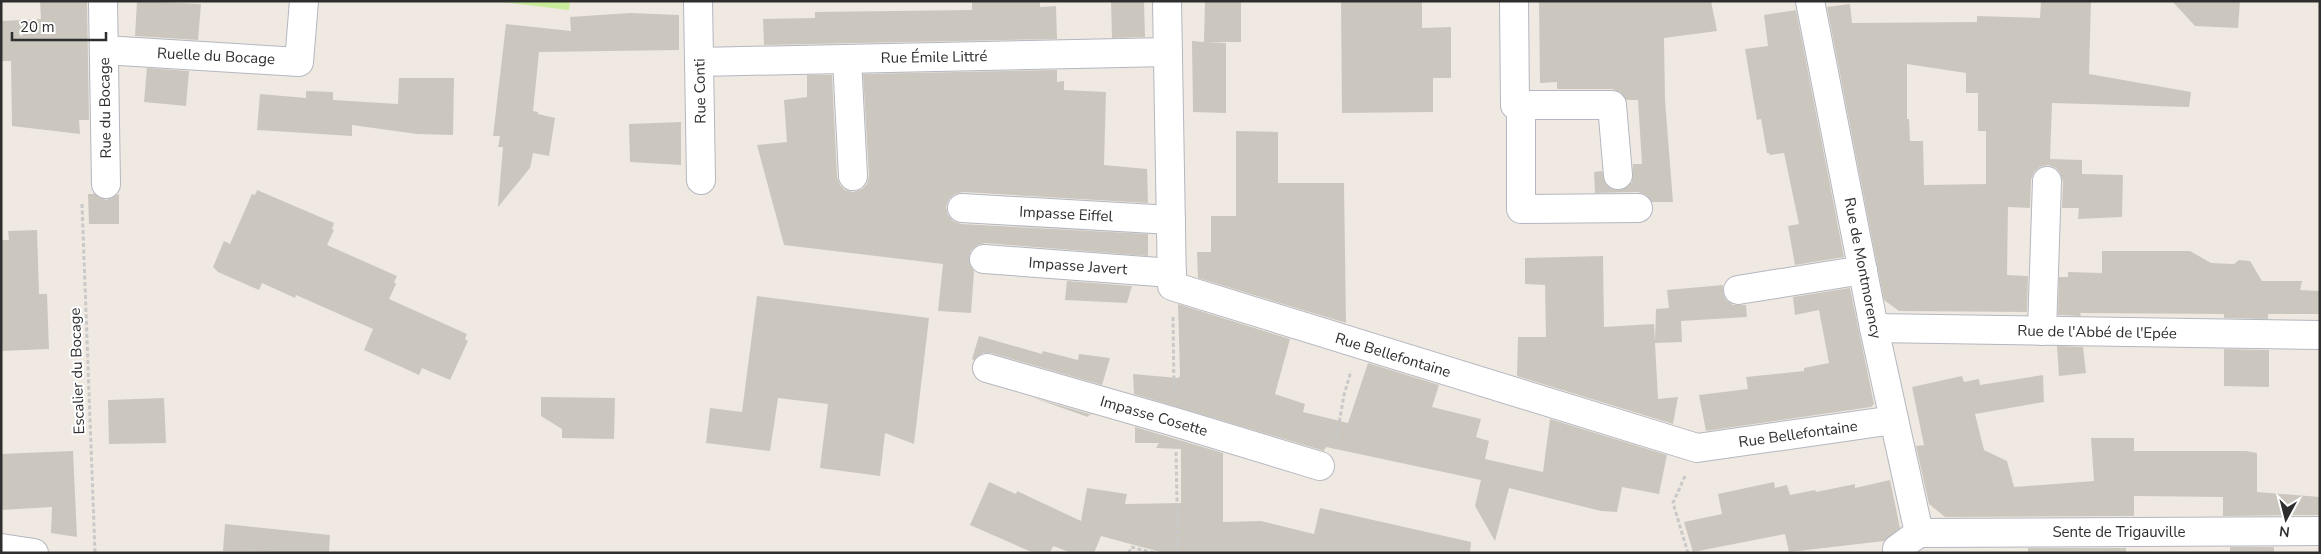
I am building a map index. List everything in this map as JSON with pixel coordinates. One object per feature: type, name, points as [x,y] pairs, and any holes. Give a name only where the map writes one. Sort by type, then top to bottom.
[{"type":"street","name":"Rue du Bocage","points":[[103,1],[106,184]]},
{"type":"street","name":"Ruelle du Bocage","points":[[104,50],[299,62],[304,1]]},
{"type":"street","name":"Rue Conti","points":[[698,1],[701,180]]},
{"type":"street","points":[[1167,1],[1172,273]]},
{"type":"street","points":[[1514,1],[1521,210],[1638,208]]},
{"type":"street","name":"Rue de Montmorency","points":[[1810,1],[1874,328],[1919,534]]},
{"type":"street","name":"Rue Émile Littré","points":[[700,62],[1168,52]]},
{"type":"street","points":[[847,59],[853,176]]},
{"type":"street","points":[[1518,105],[1612,105],[1618,175]]},
{"type":"street","points":[[2042,331],[2047,181]]},
{"type":"street","name":"Impasse Eiffel","points":[[962,208],[1171,220]]},
{"type":"street","name":"Impasse Javert","points":[[984,259],[1172,273]]},
{"type":"street","points":[[1738,290],[1863,270]]},
{"type":"street","name":"Rue Bellefontaine","points":[[1172,273],[1172,286],[1697,448],[1894,420]]},
{"type":"street","name":"Rue de l'Abbé de l'Epée","points":[[1874,328],[2320,335]]},
{"type":"street","name":"Impasse Cosette","points":[[987,368],[1175,422],[1327,457]]},
{"type":"street","name":"Sente de Trigauville","points":[[1919,534],[2320,531]]},
{"type":"street","points":[[1897,553],[1896,549],[1919,534]]},
{"type":"street","points":[[1,548],[34,553]]},
{"type":"path","name":"Escalier du Bocage","points":[[82,198],[95,553]]},
{"type":"path","points":[[1173,332],[1174,394]]},
{"type":"path","points":[[1327,457],[1351,371]]},
{"type":"path","points":[[1176,446],[1178,553]]},
{"type":"path","points":[[1688,553],[1673,503],[1697,448]]},
{"type":"path","points":[[1129,553],[1131,547],[1154,553]]},
{"type":"green space","points":[[493,1],[570,1],[569,10]]},
{"type":"building","points":[[40,1],[87,1],[89,120],[79,120],[80,134],[12,126],[11,61],[1,61],[1,21],[41,19]]},
{"type":"building","points":[[137,1],[201,4],[198,40],[135,36]]},
{"type":"building","points":[[972,1],[1040,1],[1040,7],[1056,6],[1057,39],[764,45],[763,19],[815,18],[815,12],[972,10]]},
{"type":"building","points":[[1111,1],[1144,1],[1145,37],[1112,38]]},
{"type":"building","points":[[1205,1],[1241,1],[1241,42],[1206,42],[1226,43],[1226,113],[1193,112],[1192,41],[1204,42]]},
{"type":"building","points":[[1341,1],[1422,1],[1422,28],[1451,27],[1451,78],[1433,78],[1433,112],[1342,113]]},
{"type":"building","points":[[1539,1],[1711,1],[1717,31],[1664,38],[1665,100],[1673,202],[1652,202],[1646,195],[1638,192],[1595,193],[1594,172],[1602,171],[1606,184],[1612,189],[1620,190],[1632,182],[1633,164],[1642,164],[1638,100],[1626,100],[1620,92],[1612,89],[1557,89],[1557,82],[1540,83]]},
{"type":"building","points":[[2041,1],[2091,1],[2089,74],[2191,92],[2189,107],[2052,103],[2050,159],[2082,160],[2082,174],[2123,175],[2122,217],[2078,219],[2079,208],[2062,208],[2063,182],[2060,173],[2056,168],[2048,165],[2040,167],[2034,172],[2031,180],[2030,208],[2008,207],[2007,275],[2028,276],[2027,312],[1899,311],[1884,300],[1827,7],[1850,4],[1852,23],[1977,22],[1977,16],[2040,18]],"holes":[[[1907,64],[1966,73],[1966,93],[1978,93],[1978,131],[1986,131],[1986,184],[1924,185],[1923,141],[1910,141],[1909,119],[1907,119]]]},
{"type":"building","points":[[2172,1],[2240,1],[2238,28],[2195,26]]},
{"type":"building","points":[[1796,10],[1844,257],[1795,265],[1788,226],[1799,224],[1784,153],[1770,155],[1767,153],[1761,119],[1757,120],[1745,49],[1768,46],[1764,15]]},
{"type":"building","points":[[630,13],[679,15],[679,50],[539,52],[533,111],[555,118],[549,156],[533,153],[530,168],[498,207],[503,147],[498,147],[500,136],[493,136],[506,24],[571,31],[570,17]]},
{"type":"building","points":[[147,68],[189,71],[186,106],[144,102]]},
{"type":"building","points":[[1057,70],[1057,82],[1064,81],[1064,90],[1106,92],[1104,165],[1147,169],[1148,203],[963,192],[955,194],[949,199],[946,207],[948,215],[953,221],[961,224],[1148,234],[1148,256],[985,243],[978,245],[971,250],[969,257],[970,265],[974,271],[971,313],[938,311],[943,264],[784,245],[757,145],[787,142],[784,100],[807,97],[807,75],[832,75],[837,177],[840,185],[845,190],[853,192],[862,189],[867,184],[869,176],[863,74]]},
{"type":"building","points":[[399,78],[454,78],[453,135],[417,134],[352,125],[352,136],[257,130],[260,94],[306,98],[306,91],[333,92],[333,100],[398,104]]},
{"type":"building","points":[[681,122],[681,165],[630,162],[629,124]]},
{"type":"building","points":[[1236,131],[1278,132],[1278,183],[1344,183],[1346,323],[1198,278],[1197,252],[1211,252],[1211,216],[1236,216]]},
{"type":"building","points":[[257,190],[334,223],[332,229],[334,230],[327,245],[397,276],[394,282],[396,284],[389,299],[467,334],[465,339],[468,341],[450,380],[422,368],[419,375],[364,350],[373,329],[296,295],[295,298],[262,283],[259,290],[218,272],[213,267],[224,241],[230,244],[252,194],[255,195]]},
{"type":"building","points":[[88,194],[95,194],[106,200],[119,194],[119,224],[89,224]]},
{"type":"building","points":[[37,230],[39,294],[47,294],[49,349],[1,351],[1,240],[9,240],[8,231]]},
{"type":"building","points":[[2102,251],[2190,251],[2211,263],[2234,264],[2239,260],[2250,261],[2262,281],[2302,281],[2300,290],[2320,291],[2320,314],[2268,314],[2268,319],[2224,318],[2224,314],[2080,313],[2081,316],[2058,315],[2059,277],[2068,277],[2068,272],[2102,273]]},
{"type":"building","points":[[1603,256],[1604,327],[1654,324],[1655,341],[1656,309],[1669,308],[1667,290],[1723,285],[1723,293],[1726,300],[1733,305],[1746,305],[1747,317],[1681,321],[1682,342],[1655,343],[1658,399],[1678,397],[1673,424],[1517,376],[1518,337],[1546,337],[1545,285],[1525,284],[1525,258]]},
{"type":"building","points":[[1067,281],[1132,286],[1127,303],[1065,300]]},
{"type":"building","points":[[1850,288],[1874,404],[1871,407],[1706,431],[1699,395],[1748,389],[1746,377],[1804,371],[1804,368],[1829,363],[1819,310],[1795,315],[1793,297]]},
{"type":"building","points":[[757,296],[929,318],[914,444],[885,433],[880,476],[820,468],[828,404],[778,398],[770,451],[706,443],[710,408],[742,412]]},
{"type":"building","points":[[1178,304],[1290,339],[1275,394],[1305,404],[1303,412],[1348,423],[1368,363],[1439,385],[1432,407],[1481,419],[1476,437],[1489,441],[1485,459],[1543,472],[1550,419],[1667,455],[1659,494],[1622,487],[1617,512],[1601,511],[1509,488],[1495,541],[1475,506],[1481,480],[1326,447],[1324,451],[1134,394],[1133,374],[1178,378],[1180,376]]},
{"type":"building","points":[[979,336],[1042,354],[1043,351],[1078,360],[1079,354],[1110,358],[1102,385],[991,353],[983,353],[974,360],[972,359]]},
{"type":"building","points":[[2057,346],[2083,347],[2086,373],[2059,376]]},
{"type":"building","points":[[2224,349],[2269,350],[2269,387],[2224,386]]},
{"type":"building","points":[[2043,375],[2044,402],[1975,414],[1984,450],[2007,461],[2014,487],[2094,481],[2091,438],[2134,438],[2134,451],[2246,451],[2257,453],[2257,492],[2320,497],[2320,515],[2223,516],[2223,497],[2134,496],[2134,516],[1945,517],[1929,504],[1916,446],[1924,445],[1912,387],[1962,376],[1964,382],[1979,379],[1980,385]]},
{"type":"building","points":[[541,397],[615,398],[614,439],[562,438],[562,429],[541,416]]},
{"type":"building","points":[[1031,397],[1093,415],[1088,417]]},
{"type":"building","points":[[164,398],[166,443],[109,444],[108,400]]},
{"type":"building","points":[[1135,427],[1223,453],[1223,522],[1261,521],[1314,534],[1320,508],[1471,542],[1470,553],[1164,553],[1101,536],[1094,553],[1072,553],[1053,546],[1050,553],[1034,553],[970,525],[989,482],[1016,494],[1017,491],[1081,521],[1087,488],[1127,494],[1125,504],[1181,503],[1181,449],[1156,448],[1159,443],[1135,443]]},
{"type":"building","points":[[73,451],[77,537],[51,533],[52,507],[1,510],[1,454]]},
{"type":"building","points":[[1890,480],[1900,528],[1884,541],[1789,552],[1785,534],[1693,552],[1684,522],[1722,514],[1718,494],[1774,482],[1775,488],[1787,485],[1790,495],[1855,484],[1855,488]]},
{"type":"building","points":[[225,524],[330,535],[329,553],[223,551]]},
{"type":"building","points":[[2230,547],[2274,547],[2274,553],[2230,553]]},
{"type":"building","points":[[2028,548],[2126,548],[2126,553],[2028,553]]}]
